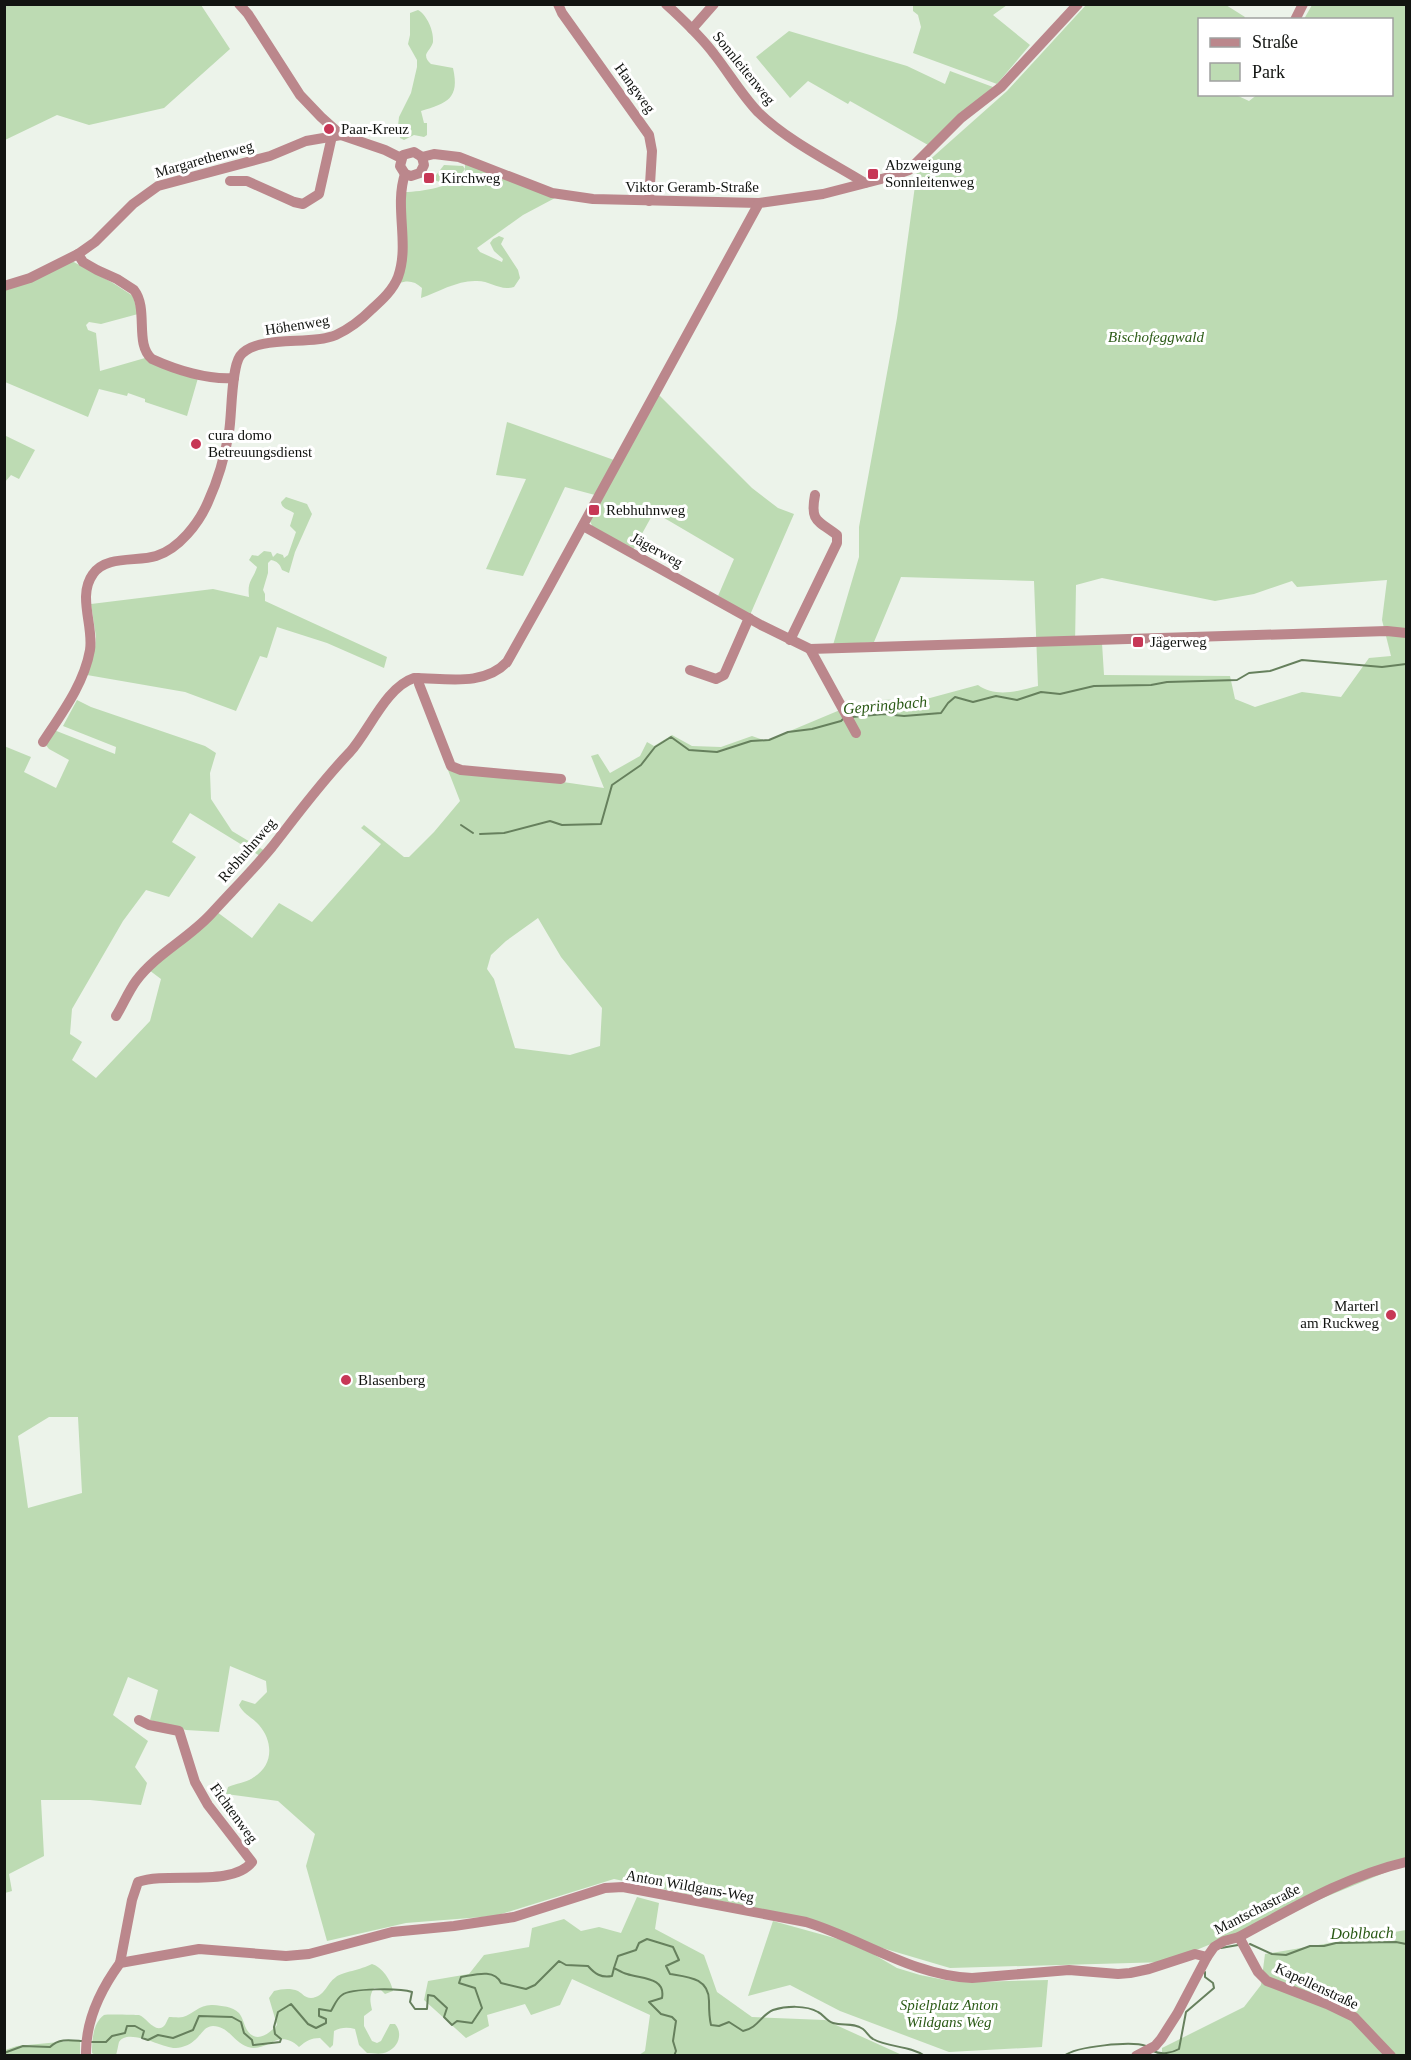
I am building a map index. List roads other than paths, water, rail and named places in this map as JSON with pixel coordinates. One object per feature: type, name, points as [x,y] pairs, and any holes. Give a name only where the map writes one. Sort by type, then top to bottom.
[{"type":"street","points":[[239,4],[248,14],[300,95],[337,136],[404,156],[414,152],[422,157],[424,165],[420,173],[411,176],[405,174]]},
{"type":"street","name":"Hangweg","points":[[558,4],[562,13],[649,135],[652,151],[650,201]]},
{"type":"street","name":"Sonnleitenweg","points":[[666,4],[692,28],[757,111],[776,127],[865,183]]},
{"type":"street","name":"Sonnleitenweg","points":[[692,28],[714,4]]},
{"type":"street","name":"Viktor Geramb-Straße","points":[[422,157],[434,154],[459,157],[520,182],[566,195],[617,201],[759,203],[823,194],[909,170],[961,118],[1001,87],[1078,4]]},
{"type":"street","points":[[1296,18],[1303,4]]},
{"type":"street","name":"Margarethenweg","points":[[4,286],[30,278],[78,254],[95,242],[133,204],[158,186],[270,156],[306,141],[337,136],[319,194],[303,204],[248,181],[230,181]]},
{"type":"street","name":"Höhenweg","points":[[43,742],[73,697],[88,660],[92,636],[86,604],[87,591],[93,573],[105,565],[163,553],[194,527],[207,504],[228,441],[234,378],[239,358],[247,351],[266,344],[325,339],[336,335],[363,317],[392,288],[398,278],[401,265],[400,192],[405,174],[400,166],[404,156]]},
{"type":"street","points":[[561,779],[461,770],[451,766],[418,684],[418,678],[479,678],[492,674],[502,667],[549,589],[759,203]]},
{"type":"street","points":[[78,254],[83,262],[134,290],[140,297],[145,351],[152,359],[199,374],[234,378]]},
{"type":"street","points":[[790,640],[837,543],[837,534],[814,516],[812,509],[815,495]]},
{"type":"street","name":"Jägerweg","points":[[583,526],[810,650],[1387,631],[1407,633]]},
{"type":"street","points":[[690,670],[716,679],[724,675],[749,618]]},
{"type":"street","points":[[810,650],[854,729]]},
{"type":"street","name":"Rebhuhnweg","points":[[116,1016],[136,980],[151,965],[199,927],[271,848],[312,794],[357,744],[390,696],[406,680],[418,678]]},
{"type":"street","name":"Fichtenweg","points":[[120,1963],[138,1882],[153,1878],[231,1874],[245,1869],[252,1862],[208,1805],[195,1782],[179,1731],[149,1725],[139,1719]]},
{"type":"street","name":"Mantschastraße","points":[[1146,2051],[1169,2028],[1214,1947],[1224,1941],[1239,1937],[1345,1882],[1407,1862]]},
{"type":"street","name":"Anton Wildgans-Weg","points":[[120,1963],[199,1949],[286,1956],[309,1954],[392,1932],[513,1917],[592,1891],[615,1887],[806,1922],[834,1931],[926,1971],[958,1978],[1070,1970],[1124,1973],[1149,1970],[1195,1954],[1207,1957]]},
{"type":"street","name":"Kapellenstraße","points":[[1239,1937],[1258,1972],[1267,1982],[1327,2004],[1354,2017],[1391,2055]]},
{"type":"street","points":[[86,2053],[87,2037],[95,2005],[105,1984],[120,1963]]},
{"type":"waterway","name":"Gepringbach","points":[[852,717],[941,713],[955,697],[973,702],[996,696],[1017,700],[1041,692],[1060,694],[1094,686],[1237,680],[1249,673],[1270,671],[1302,660],[1382,667],[1406,664]]},
{"type":"waterway","name":"Gepringbach","points":[[480,834],[504,833],[550,821],[562,825],[601,824],[612,785],[641,765],[655,747],[671,737],[689,750],[717,752],[751,741],[769,740],[788,732],[812,729],[841,721],[844,718]]},
{"type":"waterway","name":"Gepringbach","points":[[461,825],[473,833]]},
{"type":"waterway","name":"Doblbach","points":[[674,2056],[676,2051],[673,2041],[676,2021],[672,2017],[661,2014],[649,2002],[662,1998],[660,1986],[651,1980],[625,1974],[614,1968],[618,1956],[636,1950],[639,1943],[647,1939],[673,1947],[679,1960],[666,1966],[670,1974],[696,1980],[705,1988],[708,1993],[711,2025],[719,2026],[729,2022],[743,2031],[752,2027],[773,2010],[802,2007],[818,2012],[833,2023],[859,2027],[879,2042],[919,2052],[925,2056]]},
{"type":"waterway","name":"Doblbach","points":[[1250,1944],[1272,1954],[1286,1955],[1310,1946],[1336,1943],[1396,1942],[1406,1944]]},
{"type":"waterway","name":"Doblbach","points":[[1221,1948],[1238,1945]]},
{"type":"waterway","points":[[91,2042],[106,2042],[112,2036],[125,2033],[127,2026],[135,2026],[144,2031],[142,2038],[148,2040],[158,2035],[173,2038],[193,2030],[199,2016],[232,2017],[241,2022],[244,2033],[252,2040],[253,2045],[280,2042],[281,2039],[275,2034],[274,2027],[278,2012],[291,2004],[308,2024],[316,2028],[326,2023],[326,2019],[319,2016],[319,2009],[331,2011],[342,1995],[376,1989],[412,1992],[410,2002],[415,2009],[427,2009],[428,1995],[434,1996],[447,2008],[444,2017],[452,2025],[457,2021],[472,2023],[482,2008],[475,1988],[459,1983],[461,1977],[489,1974],[494,1975],[501,1983],[526,1989],[535,1985],[559,1961],[566,1965],[588,1966],[601,1976],[612,1976],[614,1968]]},
{"type":"waterway","name":"Doblbach","points":[[1153,2051],[1166,2053],[1179,2049],[1186,2012],[1214,1988],[1213,1983],[1205,1977],[1205,1972]]},
{"type":"waterway","points":[[4,2053],[23,2046],[50,2047],[61,2041],[82,2041]]},
{"type":"waterway","name":"Doblbach","points":[[1064,2056],[1070,2052],[1104,2045],[1146,2046]]},
{"type":"waterway","name":"Doblbach","points":[[639,2056],[653,2056]]},
{"type":"place","name":"Paar-Kreuz","points":[[329,129]]},
{"type":"place","name":"Abzweigung Sonnleitenweg","points":[[873,174]]},
{"type":"place","name":"Kirchweg","points":[[429,178]]},
{"type":"place","name":"cura domo Betreuungsdienst","points":[[196,444]]},
{"type":"place","name":"Rebhuhnweg","points":[[594,510]]},
{"type":"place","name":"Jägerweg","points":[[1138,642]]},
{"type":"place","name":"Marterl am Ruckweg","points":[[1391,1315]]},
{"type":"place","name":"Blasenberg","points":[[346,1380]]},
{"type":"park label","name":"Bischofeggwald","points":[[1156,337]]},
{"type":"park label","name":"Spielplatz Anton Wildgans Weg","points":[[949,2014]]}]
